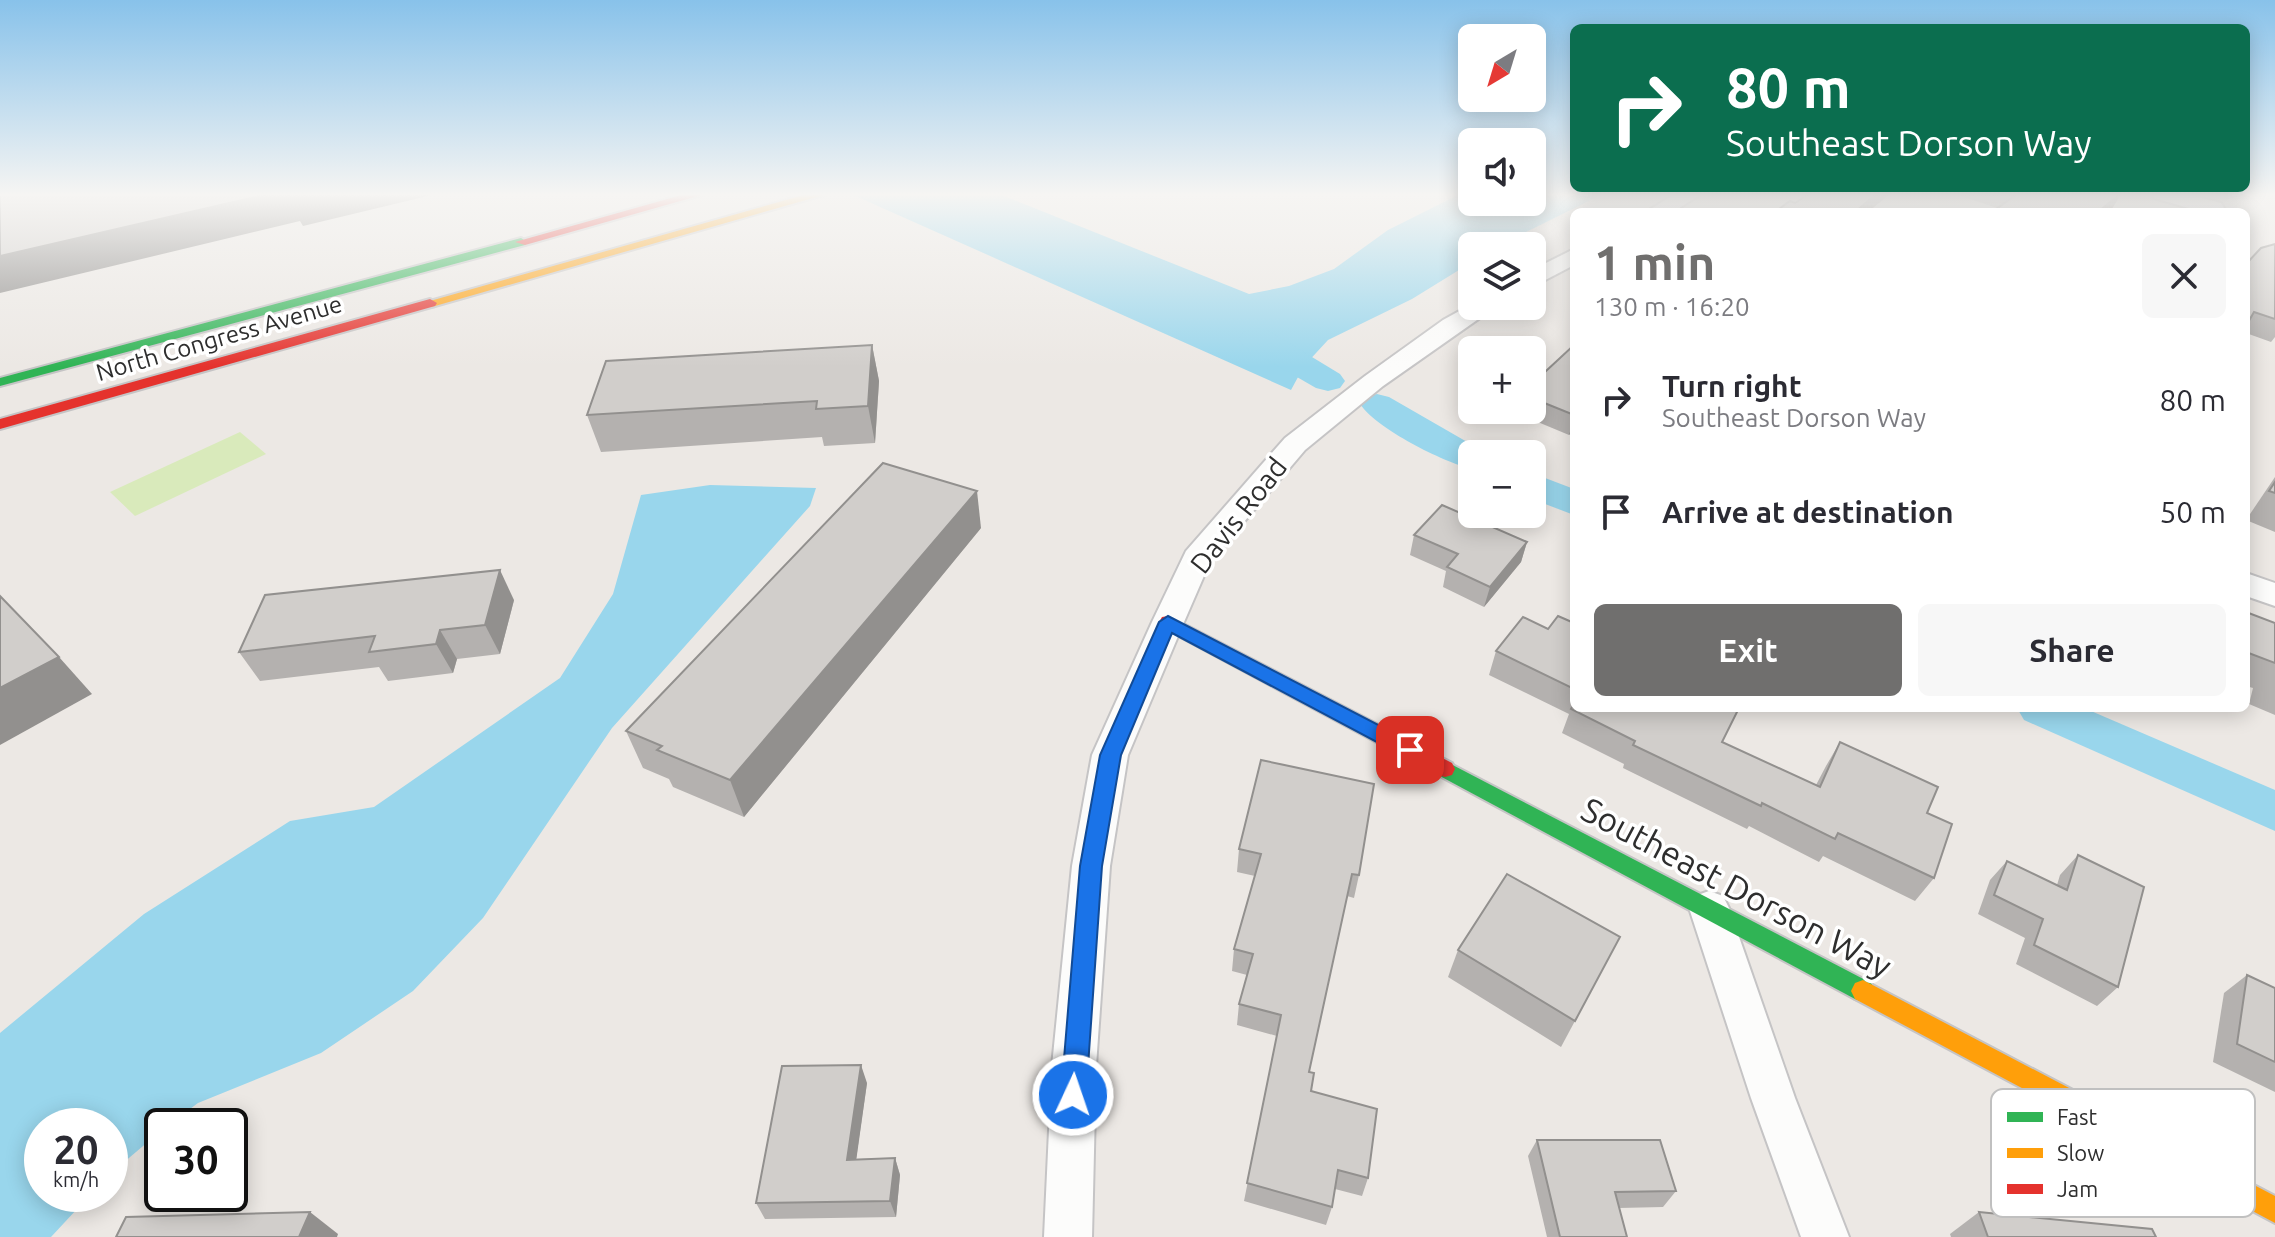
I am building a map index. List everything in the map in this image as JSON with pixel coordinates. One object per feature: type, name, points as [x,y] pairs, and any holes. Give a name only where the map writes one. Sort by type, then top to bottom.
[{"type":"main road","name":"North Congress Avenue","points":[[0,382],[484,252]]},
{"type":"main road","name":"North Congress Avenue","points":[[0,424],[616,252]]},
{"type":"main road","points":[[362,323],[457,259]]},
{"type":"main road","name":"Southeast Dorson Way","points":[[1168,622],[2048,1089]]},
{"type":"main road","name":"Southeast Dorson Way","points":[[2255,1199],[2275,1210]]},
{"type":"street","points":[[1546,272],[1570,258]]},
{"type":"street","name":"Davis Road","points":[[1068,1237],[1074,1066],[1091,866],[1110,755],[1197,558],[1295,444],[1374,381],[1461,320]]},
{"type":"street","points":[[2250,586],[2275,595]]},
{"type":"street","points":[[1709,908],[1773,1098],[1825,1237]]},
{"type":"green space","points":[[240,432],[266,454],[135,516],[110,492]]},
{"type":"water","points":[[981,252],[1143,252],[1249,294],[1289,286],[1334,269],[1358,252],[1458,252],[1458,271],[1412,299],[1328,340],[1304,366],[1291,390]]},
{"type":"water","points":[[710,485],[816,488],[810,506],[612,728],[483,918],[413,991],[321,1053],[191,1108],[144,1108],[144,1145],[128,1159],[128,1108],[24,1108],[24,1212],[74,1212],[51,1237],[0,1237],[0,1033],[144,914],[290,821],[374,807],[560,678],[613,594],[641,495]]},
{"type":"building","points":[[2258,252],[2275,252],[2275,319],[2254,312],[2250,319],[2250,260]]},
{"type":"building","points":[[872,345],[868,406],[816,409],[817,401],[587,415],[606,361]]},
{"type":"building","points":[[1570,349],[1570,413],[1546,404],[1546,371]]},
{"type":"building","points":[[883,463],[977,491],[730,780],[657,750],[662,746],[626,731]]},
{"type":"building","points":[[1442,505],[1458,512],[1458,528],[1495,528],[1527,542],[1490,587],[1447,567],[1458,554],[1414,535]]},
{"type":"building","points":[[500,570],[485,625],[440,630],[436,644],[369,652],[375,636],[239,652],[265,595]]},
{"type":"building","points":[[0,596],[59,657],[0,688]]},
{"type":"building","points":[[2250,614],[2275,623],[2275,663],[2250,654]]},
{"type":"building","points":[[1558,616],[1570,621],[1570,687],[1496,651],[1523,617],[1548,629]]},
{"type":"building","points":[[1577,712],[1737,712],[1722,742],[1820,787],[1840,742],[1938,787],[1927,813],[1952,824],[1934,878],[1838,833],[1835,839],[1762,803],[1761,806],[1633,745],[1635,741]]},
{"type":"building","points":[[1261,760],[1374,784],[1359,875],[1352,874],[1309,1072],[1314,1073],[1311,1091],[1377,1109],[1368,1178],[1338,1170],[1332,1207],[1247,1183],[1281,1015],[1239,1004],[1253,954],[1234,949],[1261,854],[1239,849]]},
{"type":"building","points":[[2078,855],[2144,887],[2118,987],[2034,945],[2043,919],[1994,895],[2007,861],[2067,890]]},
{"type":"building","points":[[1507,874],[1620,937],[1575,1021],[1458,950]]},
{"type":"building","points":[[2247,975],[2275,988],[2275,1062],[2237,1044]]},
{"type":"building","points":[[861,1065],[847,1160],[895,1158],[890,1201],[756,1203],[782,1066]]},
{"type":"building","points":[[1537,1140],[1660,1140],[1676,1191],[1615,1192],[1627,1237],[1560,1237]]},
{"type":"building","points":[[310,1212],[299,1237],[116,1237],[126,1217]]},
{"type":"building","points":[[1979,1212],[1991,1213],[1991,1217],[2030,1217],[2152,1229],[2156,1237],[1988,1237]]},
{"type":"waterway","points":[[1258,338],[1255,339],[1328,381]]},
{"type":"waterway","points":[[1377,404],[1415,429],[1458,451]]},
{"type":"waterway","points":[[1546,491],[1570,501]]},
{"type":"waterway","points":[[2049,712],[2275,811]]},
{"type":"traffic: fast","points":[[0,382],[485,252]]},
{"type":"traffic: fast","points":[[1445,769],[1863,991]]},
{"type":"traffic: slow","points":[[430,303],[614,252]]},
{"type":"traffic: slow","points":[[1863,991],[2047,1089]]},
{"type":"traffic: slow","points":[[2255,1199],[2275,1210]]},
{"type":"traffic: jam","points":[[0,424],[430,303]]},
{"type":"traffic: jam","points":[[1168,622],[1445,769]]},
{"type":"route","points":[[1073,1095],[1091,866],[1110,755],[1168,622],[1410,750]]}]
